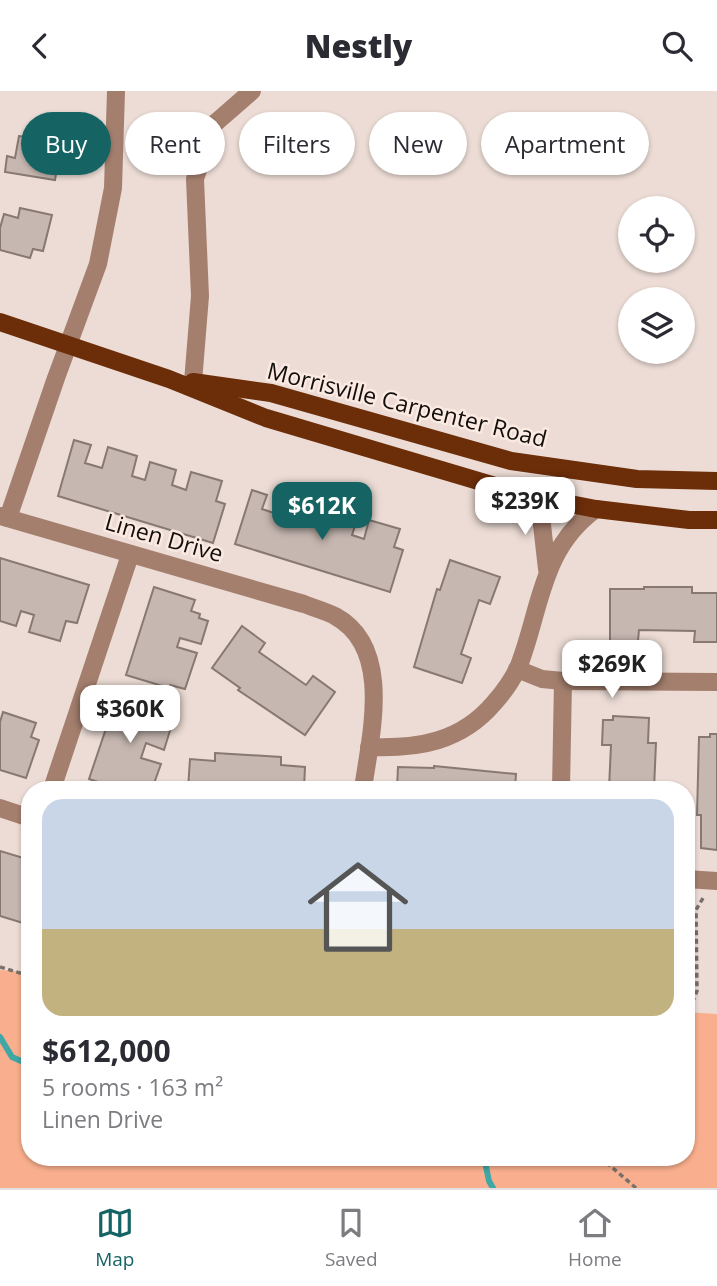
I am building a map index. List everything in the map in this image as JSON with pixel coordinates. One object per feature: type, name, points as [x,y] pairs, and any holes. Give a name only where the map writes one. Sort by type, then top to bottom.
[{"type":"main road","name":"Morrisville Carpenter Road","points":[[0,322],[169,379],[267,418],[529,496],[596,509],[689,520],[717,520]]},
{"type":"main road","name":"Morrisville Carpenter Road","points":[[169,379],[271,393],[511,461],[637,479],[717,481]]},
{"type":"street","points":[[4,517],[98,264],[107,227],[115,157],[116,91]]},
{"type":"street","points":[[193,382],[200,296],[195,179],[213,125],[252,91]]},
{"type":"street","points":[[529,496],[541,516],[547,569]]},
{"type":"street","points":[[369,747],[426,745],[451,737],[482,717],[502,694],[517,669],[547,569],[578,522],[596,509]]},
{"type":"street","name":"Linen Drive","points":[[4,517],[304,604],[336,617],[349,628],[368,655],[374,681],[364,781]]},
{"type":"street","points":[[55,781],[130,555]]},
{"type":"street","points":[[517,669],[542,679],[564,681],[717,682]]},
{"type":"street","points":[[561,781],[564,681]]},
{"type":"street","points":[[0,808],[21,815]]},
{"type":"street","points":[[695,880],[715,881]]},
{"type":"path","points":[[695,996],[696,910],[715,881]]},
{"type":"path","points":[[0,967],[21,973]]},
{"type":"path","points":[[610,1166],[636,1188]]},
{"type":"shaded area","points":[[0,970],[21,971],[21,1166],[695,1166],[695,1013],[717,1014],[717,1188],[0,1188]]},
{"type":"building","points":[[19,136],[21,175],[5,172],[7,156],[15,158]]},
{"type":"building","points":[[24,175],[56,175],[55,180]]},
{"type":"building","points":[[20,208],[52,215],[43,251],[33,249],[30,258],[0,250],[0,228],[4,214],[18,218]]},
{"type":"building","points":[[74,440],[91,445],[85,463],[102,468],[108,447],[137,456],[132,476],[145,480],[150,462],[176,470],[172,485],[186,490],[191,472],[222,481],[216,501],[225,504],[213,543],[58,496]]},
{"type":"building","points":[[252,490],[267,495],[262,509],[277,514],[282,497],[314,507],[309,523],[321,527],[326,514],[356,523],[352,535],[364,539],[369,520],[400,529],[394,547],[403,550],[390,592],[235,544]]},
{"type":"building","points":[[0,558],[89,585],[77,623],[66,621],[60,641],[29,632],[34,615],[21,611],[16,626],[0,621]]},
{"type":"building","points":[[450,560],[500,577],[490,604],[479,600],[461,654],[471,658],[462,683],[414,667],[437,589],[440,590]]},
{"type":"building","points":[[154,587],[195,600],[191,611],[208,621],[201,644],[180,638],[177,647],[197,653],[185,689],[170,685],[169,688],[126,675]]},
{"type":"building","points":[[692,587],[692,593],[717,593],[717,642],[694,642],[695,631],[639,630],[638,641],[610,641],[610,589]]},
{"type":"building","points":[[242,626],[265,643],[259,652],[306,685],[313,676],[335,692],[305,735],[238,690],[240,688],[212,668]]},
{"type":"building","points":[[118,693],[162,708],[158,719],[172,724],[164,750],[146,743],[141,758],[161,764],[155,781],[89,779]]},
{"type":"building","points":[[3,712],[36,723],[31,737],[39,740],[26,778],[0,770],[0,722]]},
{"type":"building","points":[[613,716],[649,718],[648,743],[656,743],[654,781],[609,781],[611,745],[602,745],[603,720],[613,720]]},
{"type":"building","points":[[710,734],[717,734],[717,850],[701,848],[701,815],[697,815],[699,737],[710,737]]},
{"type":"building","points":[[215,753],[281,757],[281,765],[305,767],[304,781],[189,781],[190,759],[215,761]]},
{"type":"building","points":[[398,767],[516,774],[516,781],[397,781]]},
{"type":"building","points":[[0,851],[21,857],[21,922],[0,916]]},
{"type":"waterway","points":[[0,1037],[12,1057],[21,1061]]},
{"type":"waterway","points":[[486,1166],[493,1188]]}]
